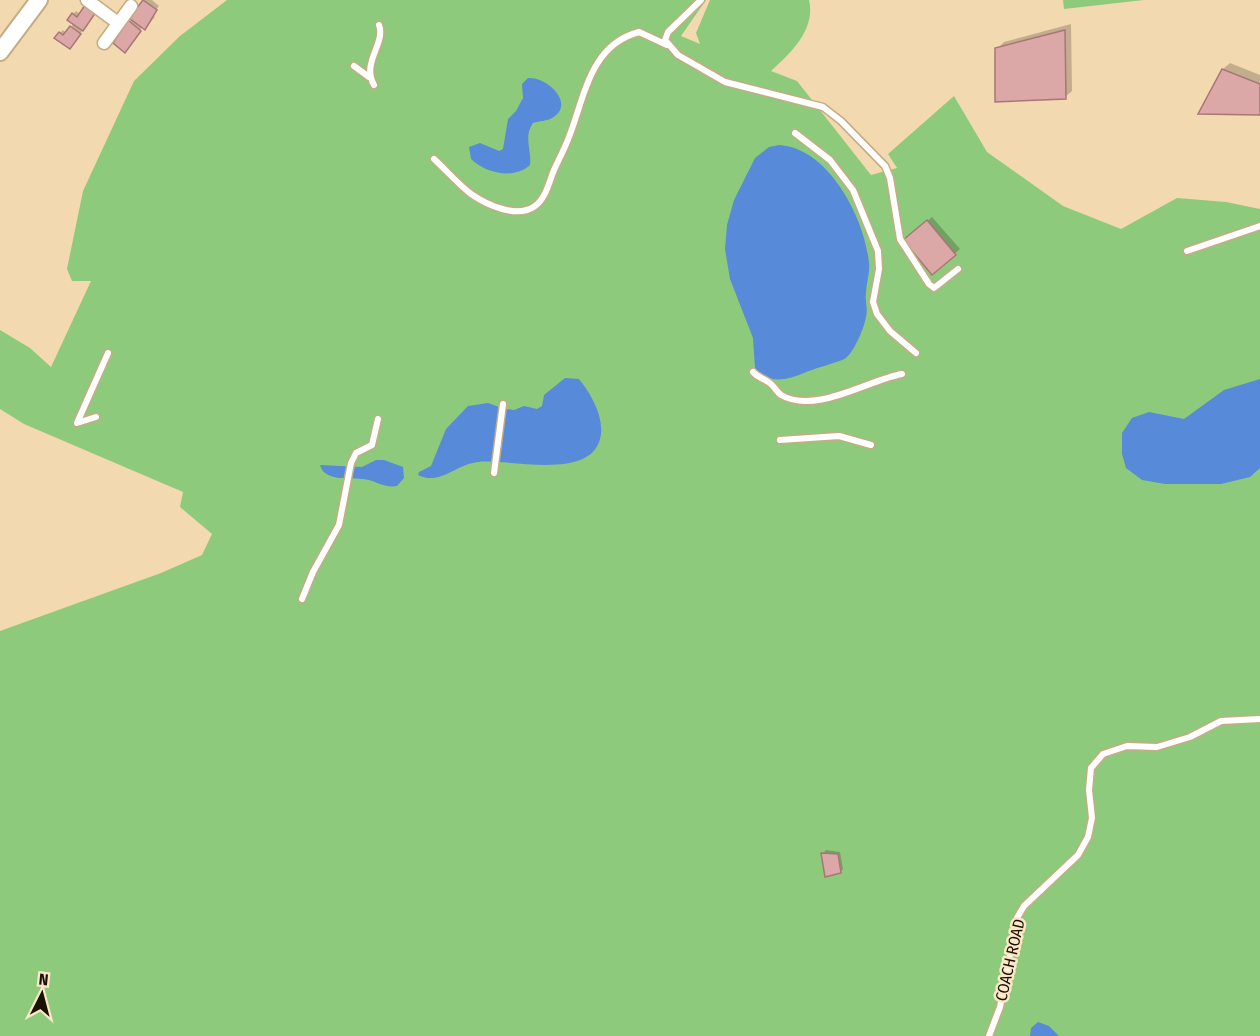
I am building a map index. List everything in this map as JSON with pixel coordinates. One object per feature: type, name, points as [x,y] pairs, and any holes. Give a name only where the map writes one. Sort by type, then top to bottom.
[{"type":"street","points":[[0,52],[39,0]]},
{"type":"street","points":[[87,0],[118,23]]},
{"type":"street","points":[[104,43],[131,6]]},
{"type":"lane","points":[[668,46],[666,40],[668,32],[701,0]]},
{"type":"lane","points":[[369,77],[375,46],[380,36],[379,25]]},
{"type":"lane","points":[[434,159],[469,193],[495,207],[524,211],[536,206],[547,190],[570,135],[591,72],[608,47],[624,36],[639,32],[668,46],[690,64],[725,82],[823,107],[885,166],[890,178],[900,239],[929,284],[934,288],[958,269]]},
{"type":"lane","points":[[354,66],[369,77],[374,85]]},
{"type":"lane","points":[[795,133],[830,160],[853,190],[878,251],[879,269],[873,302],[877,314],[890,331],[916,353]]},
{"type":"lane","points":[[1187,251],[1260,226]]},
{"type":"lane","points":[[96,417],[77,423],[108,353]]},
{"type":"lane","points":[[753,372],[771,384],[779,394],[790,399],[828,400],[902,374]]},
{"type":"lane","points":[[494,473],[502,404]]},
{"type":"lane","points":[[302,599],[313,572],[339,525],[351,463],[356,453],[372,446],[378,419]]},
{"type":"lane","points":[[780,440],[839,436],[871,445]]},
{"type":"lane","name":"COACH ROAD","points":[[989,1036],[1000,1007],[1017,918],[1024,906],[1078,855],[1088,837],[1092,818],[1089,790],[1091,768],[1102,754],[1128,747],[1157,747],[1190,737],[1221,721],[1260,719]]},
{"type":"green space","points":[[227,0],[706,0],[681,36],[700,44],[696,33],[710,0],[809,0],[809,21],[800,40],[771,71],[797,81],[871,175],[897,168],[888,154],[954,96],[987,152],[1063,206],[1121,229],[1177,198],[1226,202],[1260,209],[1260,1036],[0,1036],[0,631],[161,573],[202,555],[212,534],[180,507],[183,492],[24,424],[0,409],[0,330],[30,348],[51,367],[91,281],[72,281],[67,269],[83,191],[134,81],[180,36]]},
{"type":"green space","points":[[1063,0],[1144,0],[1064,9]]},
{"type":"water","points":[[528,78],[544,82],[556,92],[560,99],[559,112],[550,119],[533,123],[530,128],[528,138],[530,165],[523,170],[508,173],[484,168],[471,159],[469,147],[480,143],[499,151],[503,149],[508,119],[516,111],[523,98],[522,84]]},
{"type":"water","points":[[779,145],[797,149],[814,159],[841,189],[860,226],[869,267],[866,317],[853,350],[846,358],[839,361],[791,378],[772,379],[755,368],[753,338],[730,279],[725,249],[727,225],[734,200],[755,158],[769,147]]},
{"type":"water","points":[[565,378],[579,379],[592,398],[600,420],[601,434],[595,449],[584,458],[549,465],[478,462],[434,478],[418,475],[419,472],[431,466],[446,429],[468,406],[488,403],[505,409],[514,410],[524,406],[537,409],[542,406],[544,395]]},
{"type":"water","points":[[1260,379],[1260,468],[1250,477],[1221,484],[1165,484],[1142,480],[1126,468],[1122,454],[1122,433],[1132,418],[1149,412],[1184,419],[1224,390]]},
{"type":"water","points":[[376,460],[384,460],[403,467],[404,478],[397,486],[386,486],[363,479],[334,477],[323,471],[320,465],[362,467]]},
{"type":"water","points":[[1038,1022],[1049,1026],[1059,1036],[1030,1036],[1031,1028]]},
{"type":"building","points":[[143,0],[157,10],[145,30],[129,18]]},
{"type":"building","points":[[85,5],[96,12],[83,31],[67,20],[72,13],[77,17]]},
{"type":"building","points":[[128,20],[141,31],[125,53],[113,43]]},
{"type":"building","points":[[70,26],[81,34],[70,49],[54,38],[59,32],[63,35]]},
{"type":"building","points":[[1065,30],[1066,99],[995,102],[995,48]]},
{"type":"building","points":[[1222,69],[1260,84],[1260,115],[1198,114]]},
{"type":"building","points":[[927,220],[956,255],[932,275],[903,240]]},
{"type":"building","points":[[821,853],[838,854],[841,873],[825,877]]}]
